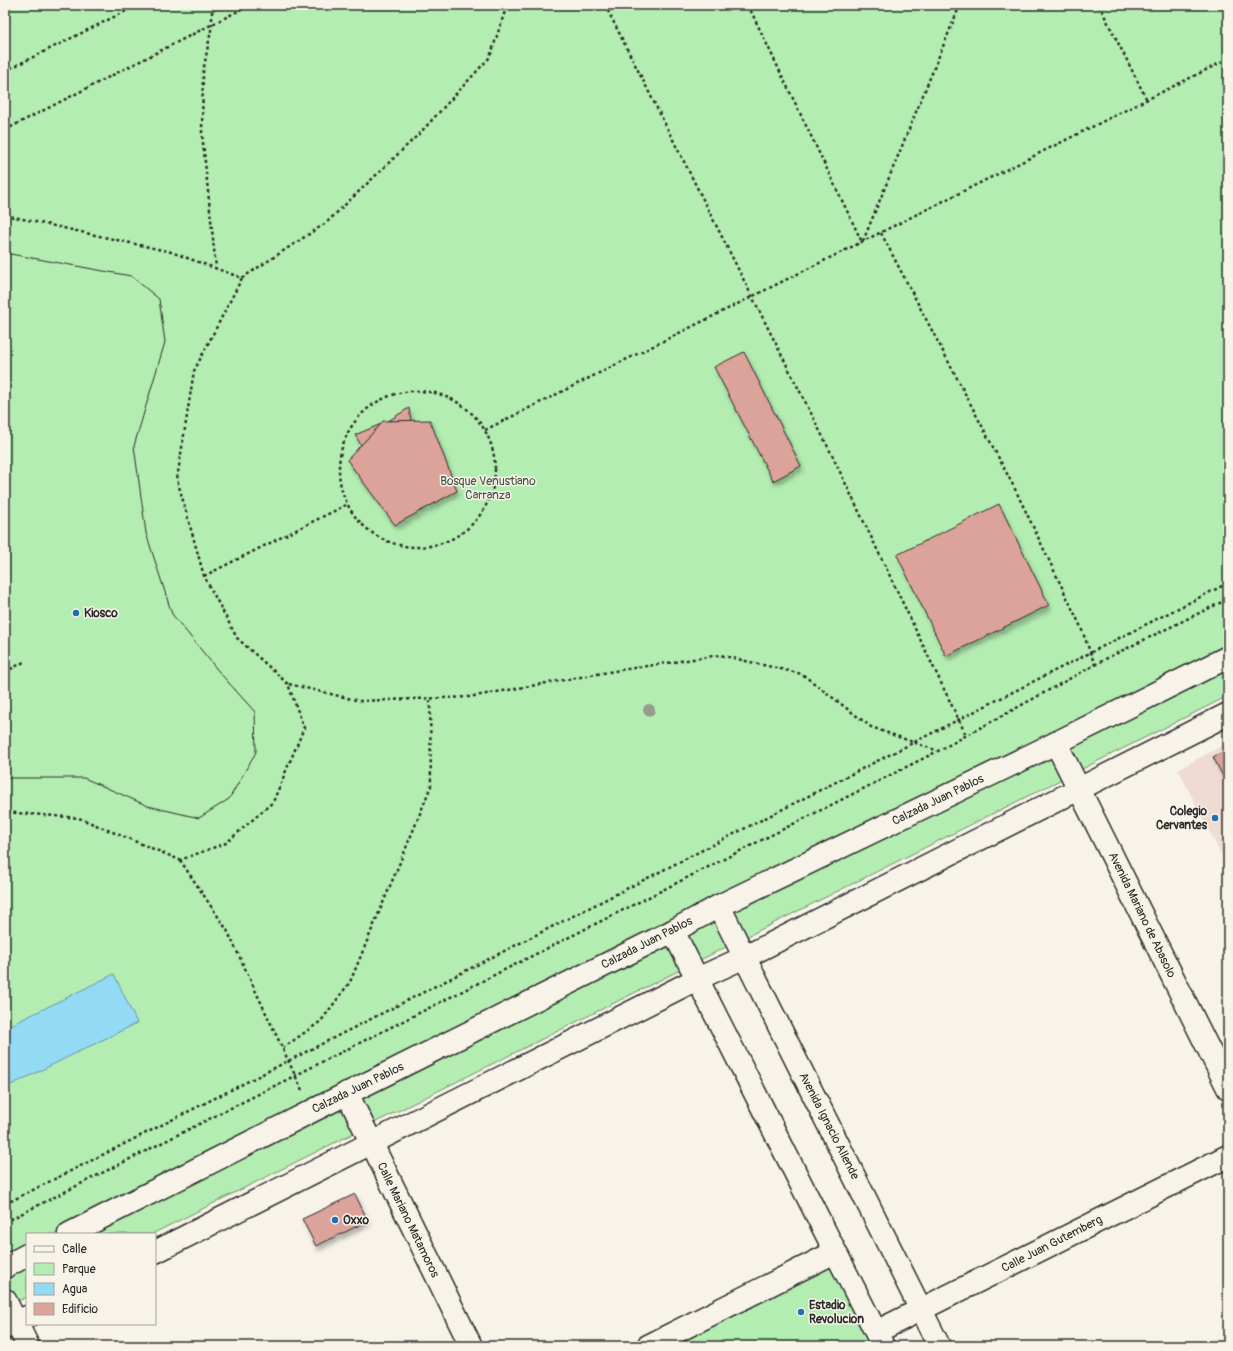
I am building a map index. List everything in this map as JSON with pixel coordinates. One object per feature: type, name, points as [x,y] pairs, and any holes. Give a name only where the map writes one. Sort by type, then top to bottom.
[{"type":"street","name":"Calzada Juan Pablos","points":[[71,1233],[673,931],[719,906],[1056,743],[1228,657]]},
{"type":"street","points":[[156,1252],[1228,714]]},
{"type":"street","name":"Avenida Mariano de Abasolo","points":[[1056,743],[1228,1088]]},
{"type":"street","name":"Avenida Ignacio Allende","points":[[719,906],[940,1346]]},
{"type":"street","points":[[673,931],[879,1339]]},
{"type":"street","name":"Calle Mariano Matamoros","points":[[347,1094],[471,1346]]},
{"type":"street","name":"Calle Juan Gutemberg","points":[[879,1339],[921,1309],[1228,1156]]},
{"type":"street","points":[[648,1346],[835,1252]]},
{"type":"street","points":[[5,1267],[26,1256]]},
{"type":"street","points":[[5,1300],[28,1346]]},
{"type":"path","points":[[5,71],[138,5]]},
{"type":"path","points":[[212,5],[212,24],[204,72],[202,133],[216,268]]},
{"type":"path","points":[[5,130],[250,5]]},
{"type":"path","points":[[180,860],[226,843],[273,802],[304,728],[288,684],[238,638],[204,576],[177,479],[194,371],[242,278],[326,223],[420,133],[490,56],[507,5]]},
{"type":"path","points":[[605,5],[830,452],[966,735]]},
{"type":"path","points":[[748,5],[862,242]]},
{"type":"path","points":[[862,242],[960,5]]},
{"type":"path","points":[[1099,5],[1147,100]]},
{"type":"path","points":[[485,430],[1228,59]]},
{"type":"path","points":[[5,215],[171,252],[242,278]]},
{"type":"path","points":[[881,233],[1016,489],[1080,624],[1095,665]]},
{"type":"path","points":[[419,390],[446,396],[465,407],[485,430],[492,446],[495,464],[495,478],[490,497],[478,519],[461,534],[439,545],[416,548],[402,547],[388,542],[371,533],[357,521],[346,505],[338,480],[339,454],[344,439],[351,426],[370,405],[393,394],[419,390]]},
{"type":"path","points":[[204,576],[346,505]]},
{"type":"path","points":[[5,1204],[1228,583]]},
{"type":"path","points":[[5,1222],[938,751],[1095,665],[1228,599]]},
{"type":"path","points":[[288,684],[360,701],[469,697],[614,671],[720,656],[802,674],[871,727],[938,751]]},
{"type":"path","points":[[5,672],[24,662]]},
{"type":"path","points":[[282,1048],[321,1021],[350,982],[431,786],[430,699]]},
{"type":"path","points":[[5,812],[79,818],[180,860],[227,930],[312,1111]]},
{"type":"shaded area","name":"Colegio Cervantes","points":[[1228,743],[1228,868],[1178,769]]},
{"type":"green space","name":"Bosque Venustiano Carranza","points":[[5,5],[1228,5],[1228,657],[77,1233],[26,1233],[26,1258],[5,1269]]},
{"type":"green space","points":[[1228,662],[1228,696],[154,1233],[84,1233]]},
{"type":"green space","points":[[832,1257],[877,1346],[654,1346]]},
{"type":"green space","points":[[26,1262],[26,1297],[5,1307],[5,1272]]},
{"type":"water","points":[[114,974],[137,1023],[5,1088],[5,1028]]},
{"type":"building","points":[[744,352],[801,466],[773,481],[714,367]]},
{"type":"building","points":[[409,408],[411,421],[388,421]]},
{"type":"building","points":[[430,420],[457,491],[395,525],[347,460],[383,421]]},
{"type":"building","points":[[381,424],[361,445],[355,435]]},
{"type":"building","points":[[999,504],[1049,605],[946,656],[897,555]]},
{"type":"building","points":[[1228,749],[1228,786],[1213,757]]},
{"type":"building","name":"Oxxo","points":[[355,1194],[368,1221],[316,1246],[302,1219]]},
{"type":"tram line","points":[[5,253],[131,276],[159,299],[165,342],[134,446],[146,533],[172,614],[220,673],[255,712],[256,752],[229,799],[199,818],[148,806],[84,778],[5,778]]},
{"type":"place","name":"Kiosco","points":[[76,613]]},
{"type":"place","name":"Colegio Cervantes","points":[[1215,818]]},
{"type":"place","name":"Oxxo","points":[[335,1220]]},
{"type":"place","name":"Estadio Revolucion","points":[[801,1312]]}]
